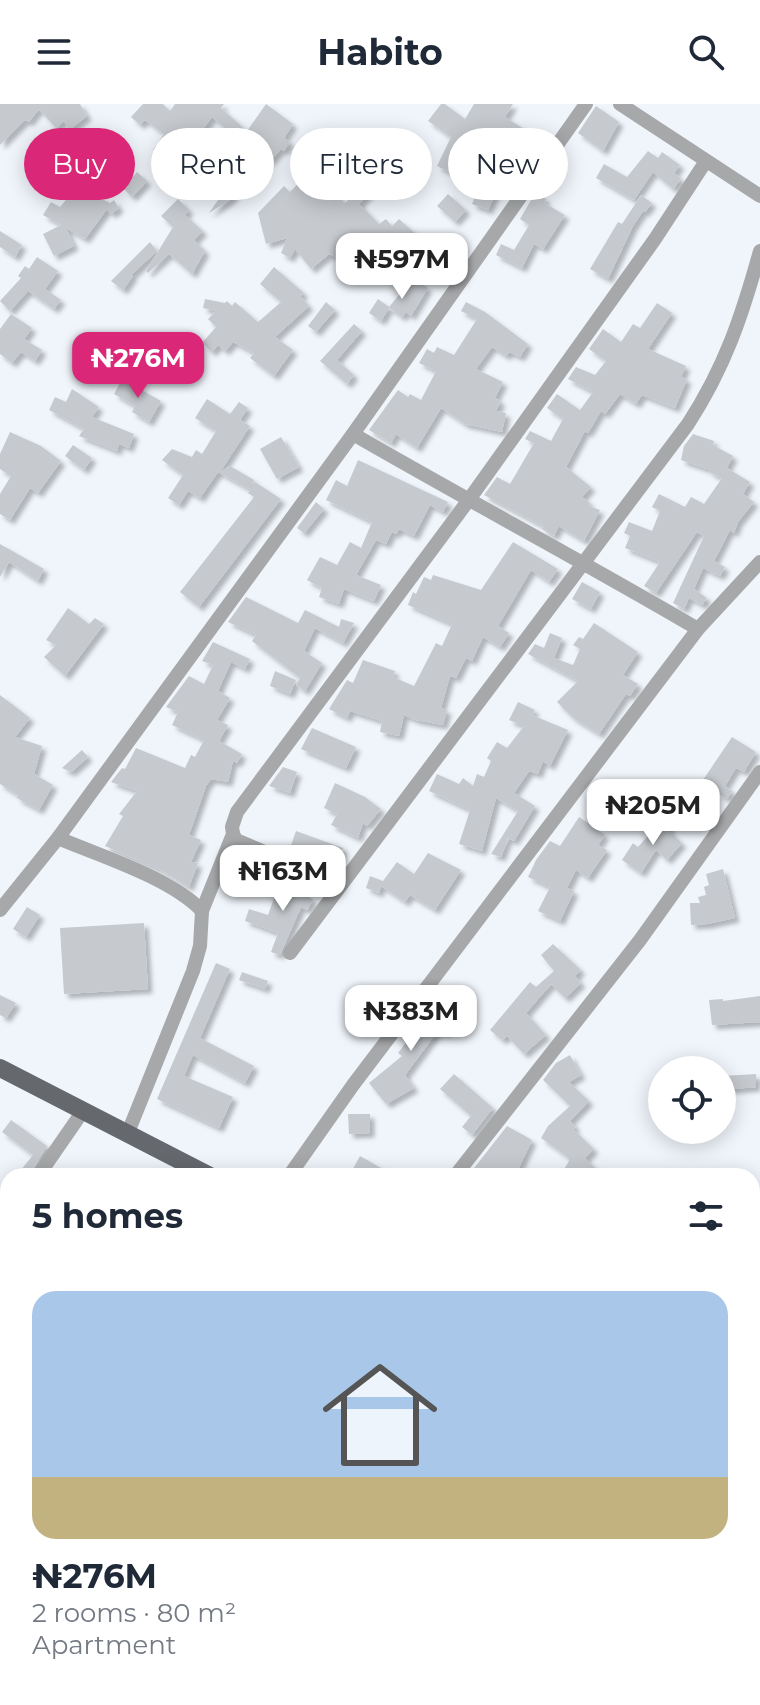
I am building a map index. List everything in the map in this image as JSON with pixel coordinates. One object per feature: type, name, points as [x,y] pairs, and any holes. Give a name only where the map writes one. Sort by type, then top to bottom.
[{"type":"main road","points":[[0,1068],[194,1168]]},
{"type":"street","points":[[0,910],[58,838],[353,434],[586,104]]},
{"type":"street","points":[[620,104],[760,196]]},
{"type":"street","points":[[341,884],[236,840],[232,827],[237,812],[468,501],[647,252],[706,161]]},
{"type":"street","points":[[290,953],[688,424],[712,387],[734,338],[760,251]]},
{"type":"street","points":[[353,434],[468,501],[583,561],[698,629]]},
{"type":"street","points":[[295,1168],[353,1085],[698,629],[760,562]]},
{"type":"street","points":[[461,1168],[640,940],[760,772]]},
{"type":"street","points":[[127,1135],[193,971],[200,946],[202,911],[233,834]]},
{"type":"street","points":[[58,838],[163,883],[202,911]]},
{"type":"street","points":[[44,1168],[83,1111]]},
{"type":"building","points":[[0,104],[80,104],[87,116],[72,128],[68,128],[64,121],[56,128],[39,109],[29,122],[25,120],[0,145]]},
{"type":"building","points":[[143,104],[163,104],[170,111],[175,104],[224,104],[221,108],[244,128],[225,128],[212,117],[204,128],[156,128],[145,120],[140,125],[131,117]]},
{"type":"building","points":[[266,104],[293,124],[284,138],[290,142],[284,151],[281,149],[274,156],[274,128],[249,128]]},
{"type":"building","points":[[441,104],[465,119],[474,104],[513,104],[505,117],[522,128],[448,128],[448,135],[428,121]]},
{"type":"building","points":[[596,106],[619,122],[603,151],[578,133]]},
{"type":"building","points":[[448,143],[448,172],[437,166]]},
{"type":"building","points":[[648,151],[658,158],[662,152],[680,165],[674,173],[681,179],[673,189],[653,172],[634,200],[596,178],[604,164],[627,177]]},
{"type":"building","points":[[137,172],[147,181],[135,194]]},
{"type":"building","points":[[284,186],[290,192],[290,200],[342,200],[345,203],[348,200],[363,200],[359,204],[379,224],[386,219],[392,226],[399,219],[420,238],[422,234],[453,250],[441,272],[367,233],[362,241],[371,248],[357,260],[353,256],[348,264],[329,254],[311,269],[295,249],[290,258],[281,253],[287,238],[266,244],[258,213],[274,200]]},
{"type":"building","points":[[448,194],[448,200],[455,200],[466,210],[455,222],[437,206]]},
{"type":"building","points":[[641,195],[652,203],[633,226],[608,279],[590,269],[618,222],[622,224]]},
{"type":"building","points":[[66,200],[104,200],[110,203],[114,200],[119,208],[111,214],[107,209],[85,239],[66,228],[74,246],[54,256],[43,234],[61,225],[43,215],[51,202],[60,207]]},
{"type":"building","points":[[179,200],[189,210],[185,215],[203,231],[194,240],[205,251],[192,274],[169,254],[148,273],[146,271],[173,227],[161,216]]},
{"type":"building","points":[[218,200],[229,200],[209,213]]},
{"type":"building","points":[[474,200],[492,200],[488,210],[472,204]]},
{"type":"building","points":[[531,200],[546,200],[544,203],[565,215],[543,249],[534,244],[522,268],[496,255],[501,244],[514,250],[529,225],[520,219]]},
{"type":"building","points":[[0,231],[22,245],[15,257],[0,247]]},
{"type":"building","points":[[150,242],[157,251],[131,275],[123,290],[111,281]]},
{"type":"building","points":[[37,257],[58,271],[45,289],[61,300],[54,309],[28,291],[10,311],[0,301],[21,278],[18,276],[25,266],[29,269]]},
{"type":"building","points":[[274,267],[304,293],[300,296],[309,306],[275,337],[293,350],[274,376],[250,358],[254,353],[233,342],[225,351],[218,345],[212,352],[202,343],[216,327],[208,319],[216,311],[203,308],[205,299],[227,301],[232,306],[235,302],[258,322],[281,302],[260,284]]},
{"type":"building","points":[[413,278],[428,288],[411,316],[406,312],[402,317],[389,308],[381,321],[369,313],[378,299],[389,307]]},
{"type":"building","points":[[326,302],[335,310],[316,332],[308,326]]},
{"type":"building","points":[[466,302],[528,344],[520,357],[509,352],[506,356],[492,347],[476,369],[503,382],[495,398],[501,401],[496,411],[506,413],[502,432],[465,424],[441,408],[417,448],[396,434],[391,443],[369,430],[398,390],[408,397],[410,394],[421,400],[436,371],[419,363],[427,349],[434,353],[437,347],[454,355],[477,319],[461,311]]},
{"type":"building","points":[[657,303],[672,313],[648,349],[686,366],[681,377],[687,379],[675,408],[642,395],[636,404],[620,394],[605,414],[601,411],[588,433],[585,431],[566,467],[591,487],[582,497],[590,503],[588,506],[600,510],[584,541],[559,526],[554,536],[542,529],[543,526],[484,495],[497,477],[510,484],[534,443],[525,439],[530,431],[551,441],[563,419],[547,408],[557,394],[580,410],[593,392],[568,379],[576,367],[595,375],[606,361],[589,349],[603,329],[621,342],[633,324],[640,328]]},
{"type":"building","points":[[11,314],[32,328],[24,339],[42,350],[35,361],[21,352],[12,363],[0,354],[0,329]]},
{"type":"building","points":[[354,324],[362,331],[337,360],[354,375],[347,384],[320,361]]},
{"type":"building","points":[[122,379],[161,401],[149,422],[132,412],[135,406],[114,394]]},
{"type":"building","points":[[72,389],[99,407],[92,417],[134,434],[129,448],[119,444],[117,451],[79,436],[84,429],[49,410],[55,397],[66,402]]},
{"type":"building","points":[[207,399],[230,414],[239,402],[248,408],[240,420],[250,426],[220,472],[230,466],[254,480],[249,489],[218,472],[200,498],[188,491],[179,505],[168,498],[183,475],[162,460],[172,449],[192,457],[196,450],[202,454],[216,431],[195,418]]},
{"type":"building","points":[[10,432],[41,446],[61,461],[38,493],[30,488],[10,520],[0,514],[0,494],[11,476],[0,469],[0,454]]},
{"type":"building","points":[[693,434],[714,441],[713,445],[733,456],[727,468],[750,482],[743,494],[754,502],[738,522],[734,533],[730,530],[714,561],[725,567],[720,576],[703,568],[694,589],[707,598],[702,605],[689,598],[684,609],[673,603],[704,536],[697,532],[656,593],[644,586],[660,562],[625,548],[630,536],[624,533],[629,522],[652,531],[660,511],[652,507],[659,494],[685,507],[691,497],[704,504],[722,478],[710,470],[681,460],[684,446]]},
{"type":"building","points":[[281,437],[299,467],[277,479],[260,449]]},
{"type":"building","points":[[73,445],[92,458],[84,470],[65,456]]},
{"type":"building","points":[[358,460],[448,502],[443,512],[430,505],[414,536],[399,529],[396,534],[392,532],[386,544],[376,540],[356,575],[381,585],[374,601],[344,589],[339,604],[319,597],[322,588],[307,580],[320,557],[337,565],[350,542],[361,548],[372,522],[326,500],[336,480],[347,486]]},
{"type":"building","points":[[255,482],[281,499],[199,607],[180,592],[254,497],[248,493]]},
{"type":"building","points":[[316,502],[324,509],[304,533],[297,528]]},
{"type":"building","points":[[513,542],[558,569],[549,582],[531,570],[498,626],[509,633],[500,647],[483,637],[472,661],[466,658],[456,678],[450,676],[441,708],[447,710],[443,725],[404,715],[399,736],[380,732],[382,721],[350,711],[347,718],[329,709],[347,680],[353,683],[363,660],[395,671],[393,677],[414,686],[436,643],[442,646],[452,624],[408,605],[413,592],[416,594],[424,577],[431,580],[433,575],[481,590]]},
{"type":"building","points":[[0,544],[44,569],[38,581],[9,562],[0,577]]},
{"type":"building","points":[[582,582],[600,592],[591,609],[572,599]]},
{"type":"building","points":[[246,597],[298,623],[305,610],[339,627],[341,619],[354,623],[343,643],[315,628],[304,651],[322,663],[305,691],[296,685],[300,678],[252,641],[256,635],[228,622]]},
{"type":"building","points":[[68,608],[89,624],[95,618],[104,624],[65,676],[44,657],[56,645],[46,640]]},
{"type":"building","points":[[594,623],[638,652],[623,675],[638,684],[630,696],[626,694],[599,734],[573,718],[557,702],[578,681],[528,654],[535,644],[544,648],[550,633],[562,638],[554,658],[573,665],[580,649],[573,645],[579,637],[583,639]]},
{"type":"building","points":[[213,642],[250,659],[245,669],[231,662],[218,691],[230,698],[217,720],[228,725],[219,741],[242,754],[237,763],[233,761],[228,782],[211,779],[206,786],[189,835],[201,840],[191,862],[198,863],[189,887],[159,869],[105,846],[123,816],[119,814],[137,791],[111,782],[122,768],[125,769],[136,748],[185,768],[191,755],[195,757],[204,740],[172,725],[178,712],[166,707],[189,676],[204,684],[213,665],[202,661]]},
{"type":"building","points":[[275,671],[296,680],[290,694],[270,686]]},
{"type":"building","points":[[0,695],[30,718],[15,737],[42,746],[34,774],[53,785],[39,810],[0,784]]},
{"type":"building","points":[[518,702],[535,710],[532,715],[568,730],[550,766],[543,761],[538,774],[529,771],[514,793],[535,806],[514,841],[508,838],[501,857],[491,854],[518,811],[496,798],[482,851],[459,844],[470,810],[429,791],[437,774],[459,784],[463,778],[473,786],[477,774],[484,777],[491,761],[487,758],[497,742],[507,748],[524,726],[509,720]]},
{"type":"building","points":[[312,728],[356,747],[346,768],[301,749]]},
{"type":"building","points":[[732,737],[756,752],[744,772],[736,768],[725,786],[732,791],[727,799],[703,780]]},
{"type":"building","points":[[82,750],[88,757],[71,772],[62,768]]},
{"type":"building","points":[[283,767],[297,772],[290,793],[269,786]]},
{"type":"building","points":[[335,783],[365,797],[381,809],[367,826],[363,823],[358,838],[331,825],[337,814],[324,808]]},
{"type":"building","points":[[579,817],[605,835],[598,845],[607,850],[588,878],[576,870],[567,888],[574,891],[560,921],[538,911],[550,887],[528,877],[550,841],[560,846]]},
{"type":"building","points":[[662,820],[682,843],[667,860],[656,850],[641,873],[622,860],[633,843],[638,847]]},
{"type":"building","points":[[296,831],[343,848],[335,870],[289,851]]},
{"type":"building","points":[[428,853],[461,870],[435,910],[410,895],[405,902],[381,886],[379,893],[366,888],[370,876],[383,881],[397,862],[414,874]]},
{"type":"building","points":[[723,869],[735,918],[691,925],[690,903],[700,903],[698,897],[706,895],[704,887],[709,885],[706,874]]},
{"type":"building","points":[[291,876],[306,880],[303,893],[313,900],[307,910],[301,907],[280,955],[271,952],[278,933],[245,921],[249,909],[268,915],[276,893],[287,897]]},
{"type":"building","points":[[27,907],[40,915],[26,937],[13,929]]},
{"type":"building","points":[[144,923],[148,989],[64,994],[60,928]]},
{"type":"building","points":[[553,944],[581,970],[575,976],[581,983],[565,998],[551,984],[526,1013],[546,1035],[524,1054],[507,1036],[502,1040],[490,1030],[530,982],[536,987],[554,971],[541,955]]},
{"type":"building","points":[[216,963],[230,969],[200,1038],[254,1066],[245,1083],[193,1055],[184,1076],[233,1097],[219,1128],[157,1099]]},
{"type":"building","points":[[242,972],[268,981],[265,989],[239,980]]},
{"type":"building","points":[[440,987],[431,1009],[448,1009],[448,1032],[437,1032],[405,1075],[414,1088],[386,1104],[369,1083],[402,1056],[398,1053],[414,1032],[408,1029]]},
{"type":"building","points":[[0,995],[16,1003],[6,1018],[0,1015]]},
{"type":"building","points":[[760,996],[760,1022],[712,1025],[709,1000]]},
{"type":"building","points":[[570,1055],[581,1075],[569,1082],[589,1101],[570,1121],[576,1127],[573,1129],[594,1149],[585,1158],[595,1168],[565,1168],[568,1157],[541,1138],[548,1126],[570,1106],[543,1080],[556,1063]]},
{"type":"building","points":[[454,1074],[493,1108],[472,1135],[462,1127],[471,1116],[440,1089]]},
{"type":"building","points":[[756,1074],[756,1087],[736,1089],[736,1075]]},
{"type":"building","points":[[348,1114],[370,1114],[370,1133],[349,1134]]},
{"type":"building","points":[[11,1120],[47,1146],[33,1168],[22,1168],[33,1155],[2,1132]]},
{"type":"building","points":[[507,1126],[532,1140],[519,1168],[474,1168]]},
{"type":"building","points":[[360,1156],[381,1168],[353,1168]]}]
